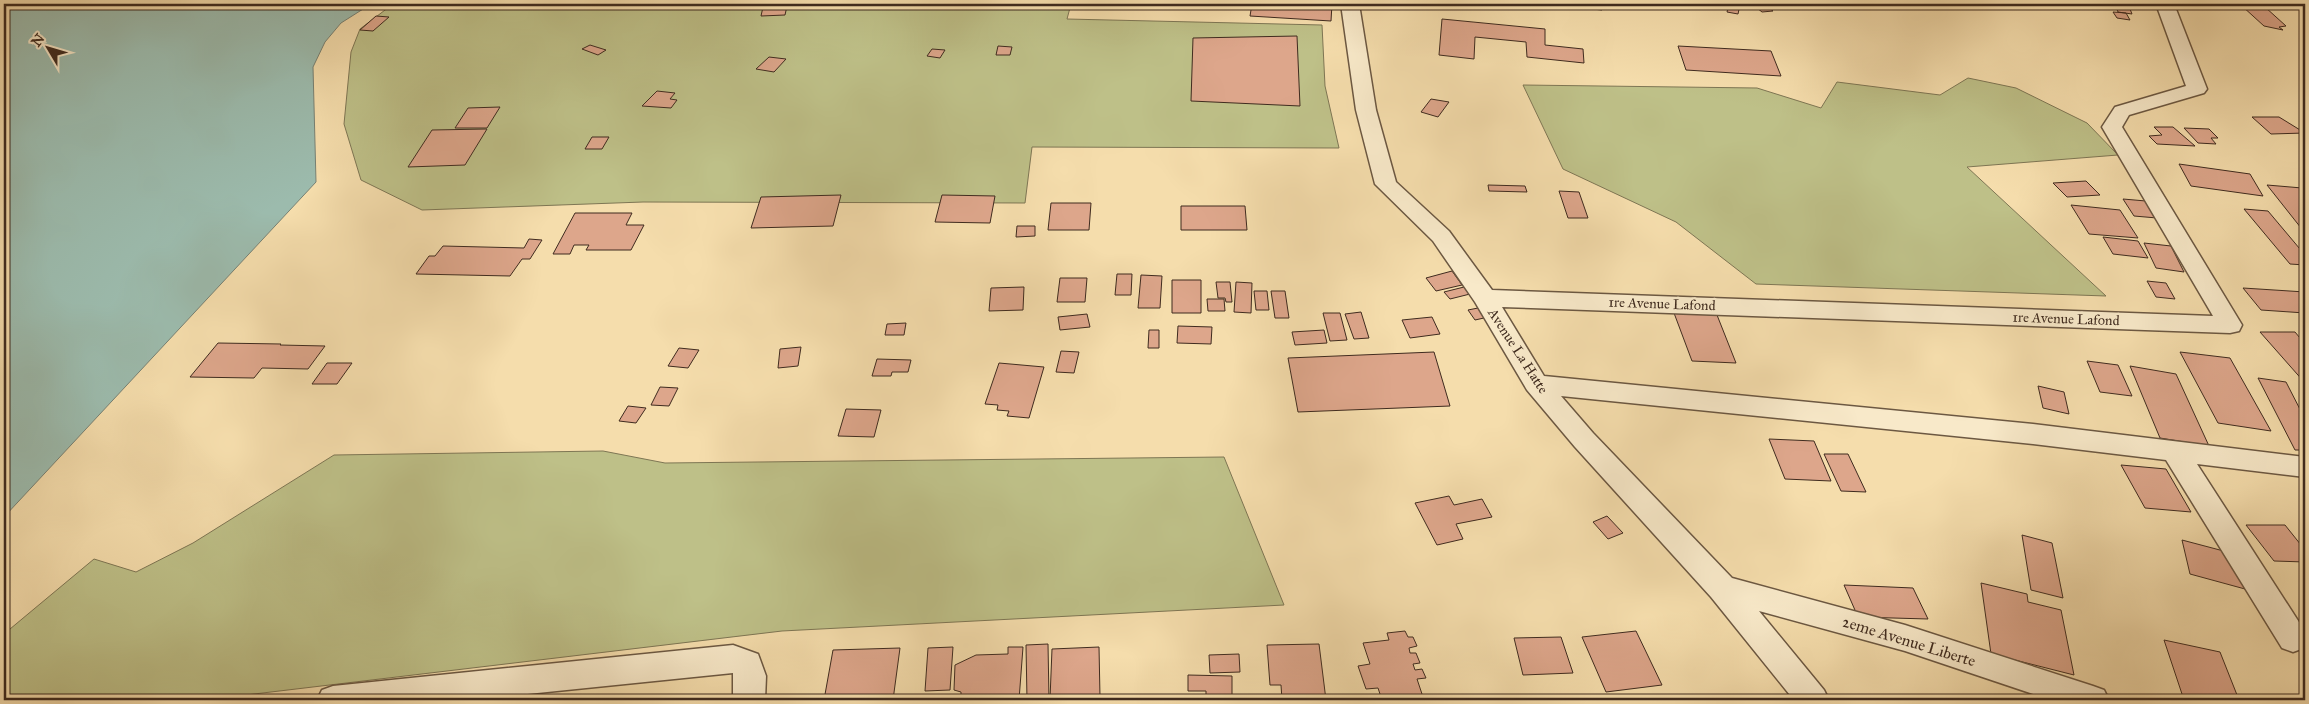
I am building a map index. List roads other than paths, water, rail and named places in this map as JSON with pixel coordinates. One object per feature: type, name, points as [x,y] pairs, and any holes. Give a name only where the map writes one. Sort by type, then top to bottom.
[{"type":"street","name":"Avenue La Hatte","points":[[1350,4],[1367,116],[1386,184],[1441,236],[1484,298],[1536,384],[1584,440],[1722,588],[1813,700]]},
{"type":"street","name":"1re Avenue Lafond","points":[[1484,298],[2230,326],[2112,127],[2122,111],[2196,88],[2165,4]]},
{"type":"street","points":[[1536,384],[2033,434],[2305,467]]},
{"type":"street","points":[[2174,451],[2293,639]]},
{"type":"street","name":"2eme Avenue Liberte","points":[[1722,588],[1905,638],[2093,700]]},
{"type":"street","points":[[333,700],[733,659],[746,664],[750,676],[749,700]]}]
